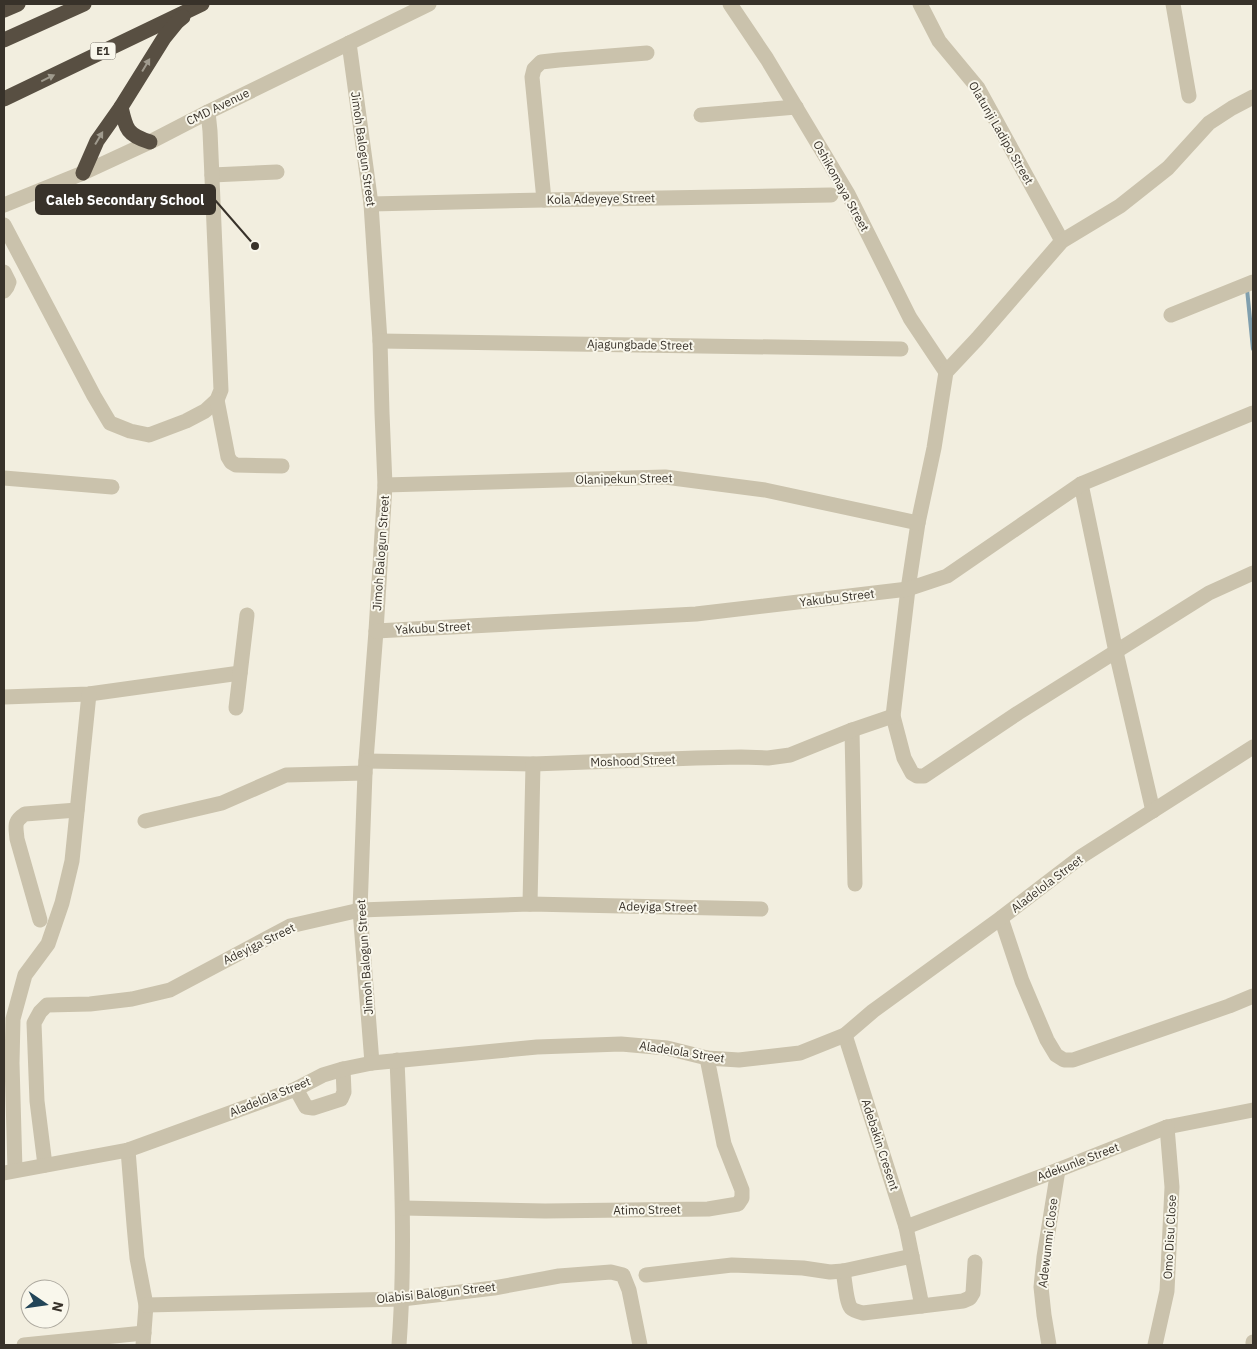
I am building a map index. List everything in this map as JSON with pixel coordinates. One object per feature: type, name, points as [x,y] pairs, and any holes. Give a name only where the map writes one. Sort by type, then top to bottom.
[{"type":"highway","points":[[4,10],[18,4]]},
{"type":"highway","points":[[4,40],[84,4]]},
{"type":"highway","points":[[83,173],[97,141],[121,107],[164,38],[177,22],[200,5]]},
{"type":"highway","name":"E1","points":[[4,99],[200,5]]},
{"type":"highway","points":[[121,107],[126,127],[138,138],[150,142]]},
{"type":"street","name":"CMD Avenue","points":[[4,205],[83,173],[150,142],[429,4]]},
{"type":"street","name":"Oshikomaya Street","points":[[730,4],[767,59],[848,194],[910,318],[946,372]]},
{"type":"street","name":"Olatunji Ladipo Street","points":[[920,4],[938,41],[978,88],[1062,241]]},
{"type":"street","points":[[1173,4],[1189,96]]},
{"type":"street","name":"Jimoh Balogun Street","points":[[349,43],[371,204],[380,341],[385,485],[366,767],[360,910],[372,1063]]},
{"type":"street","points":[[544,200],[532,77],[534,69],[541,62],[647,53]]},
{"type":"street","points":[[1253,97],[1209,123],[1168,168],[1120,206],[1062,241],[946,372],[934,448],[918,523],[893,716],[904,758],[912,773],[917,776],[924,776],[1018,713],[1209,593],[1253,573]]},
{"type":"street","points":[[701,115],[796,107]]},
{"type":"street","points":[[4,225],[110,423],[130,431],[149,434],[186,421],[205,411],[217,400],[221,390],[208,112]]},
{"type":"street","points":[[212,175],[277,172]]},
{"type":"street","name":"Kola Adeyeye Street","points":[[371,204],[831,195]]},
{"type":"street","points":[[4,272],[9,282],[8,287],[4,291]]},
{"type":"street","points":[[1171,315],[1253,282]]},
{"type":"street","name":"Ajagungbade Street","points":[[380,341],[901,348]]},
{"type":"street","points":[[217,400],[228,457],[231,462],[236,465],[282,466]]},
{"type":"street","name":"Yakubu Street","points":[[376,631],[696,614],[908,589],[947,576],[1081,484],[1253,413]]},
{"type":"street","name":"Olanipekun Street","points":[[385,485],[665,477],[765,490],[918,523]]},
{"type":"street","points":[[4,478],[112,486]]},
{"type":"street","points":[[1081,484],[1116,652],[1153,811]]},
{"type":"street","points":[[236,708],[247,615]]},
{"type":"street","points":[[4,697],[89,694],[240,673]]},
{"type":"street","points":[[9,1171],[14,1019],[25,974],[48,944],[62,903],[72,861],[89,694]]},
{"type":"street","name":"Moshood Street","points":[[145,822],[222,803],[286,775],[366,767],[768,758],[790,755],[893,716]]},
{"type":"street","points":[[852,730],[855,884]]},
{"type":"street","name":"Aladelola Street","points":[[9,1171],[128,1150],[296,1089],[323,1075],[372,1063],[537,1047],[621,1044],[667,1048],[707,1058],[739,1060],[800,1053],[845,1035],[874,1011],[1082,856],[1253,747]]},
{"type":"street","points":[[530,904],[533,764]]},
{"type":"street","points":[[40,920],[17,839],[16,826],[18,819],[25,814],[77,810]]},
{"type":"street","name":"Adeyiga Street","points":[[45,1164],[37,1101],[34,1023],[40,1012],[47,1005],[90,1004],[132,999],[170,990],[290,926],[360,910],[530,904],[762,909]]},
{"type":"street","points":[[1001,918],[1022,982],[1047,1040],[1056,1055],[1064,1060],[1073,1060],[1253,996]]},
{"type":"street","name":"Adebakin Cresent","points":[[845,1035],[906,1227],[922,1306]]},
{"type":"street","name":"Atimo Street","points":[[403,1208],[545,1211],[708,1209],[738,1204],[742,1198],[742,1190],[724,1144],[707,1058]]},
{"type":"street","points":[[397,1060],[403,1208],[402,1299],[399,1345]]},
{"type":"street","points":[[296,1089],[306,1107],[309,1108],[341,1099],[344,1092],[343,1069]]},
{"type":"street","name":"Adekunle Street","points":[[906,1227],[1167,1127],[1253,1110]]},
{"type":"street","name":"Omo Disu Close","points":[[1155,1345],[1166,1291],[1172,1187],[1167,1127]]},
{"type":"street","points":[[24,1345],[144,1339],[146,1305],[134,1233],[128,1150]]},
{"type":"street","name":"Adewunmi Close","points":[[1049,1345],[1041,1287],[1058,1170]]},
{"type":"street","points":[[646,1275],[732,1265],[803,1268],[830,1272],[843,1271],[912,1256]]},
{"type":"street","points":[[843,1271],[848,1302],[851,1308],[863,1313],[963,1301],[970,1298],[973,1293],[976,1262]]},
{"type":"street","name":"Olabisi Balogun Street","points":[[146,1305],[402,1299],[494,1288],[559,1276],[611,1272],[623,1275],[629,1290],[640,1345]]},
{"type":"waterway","points":[[1247,289],[1253,349]]},
{"type":"place","name":"Caleb Secondary School","points":[[255,246]]}]
